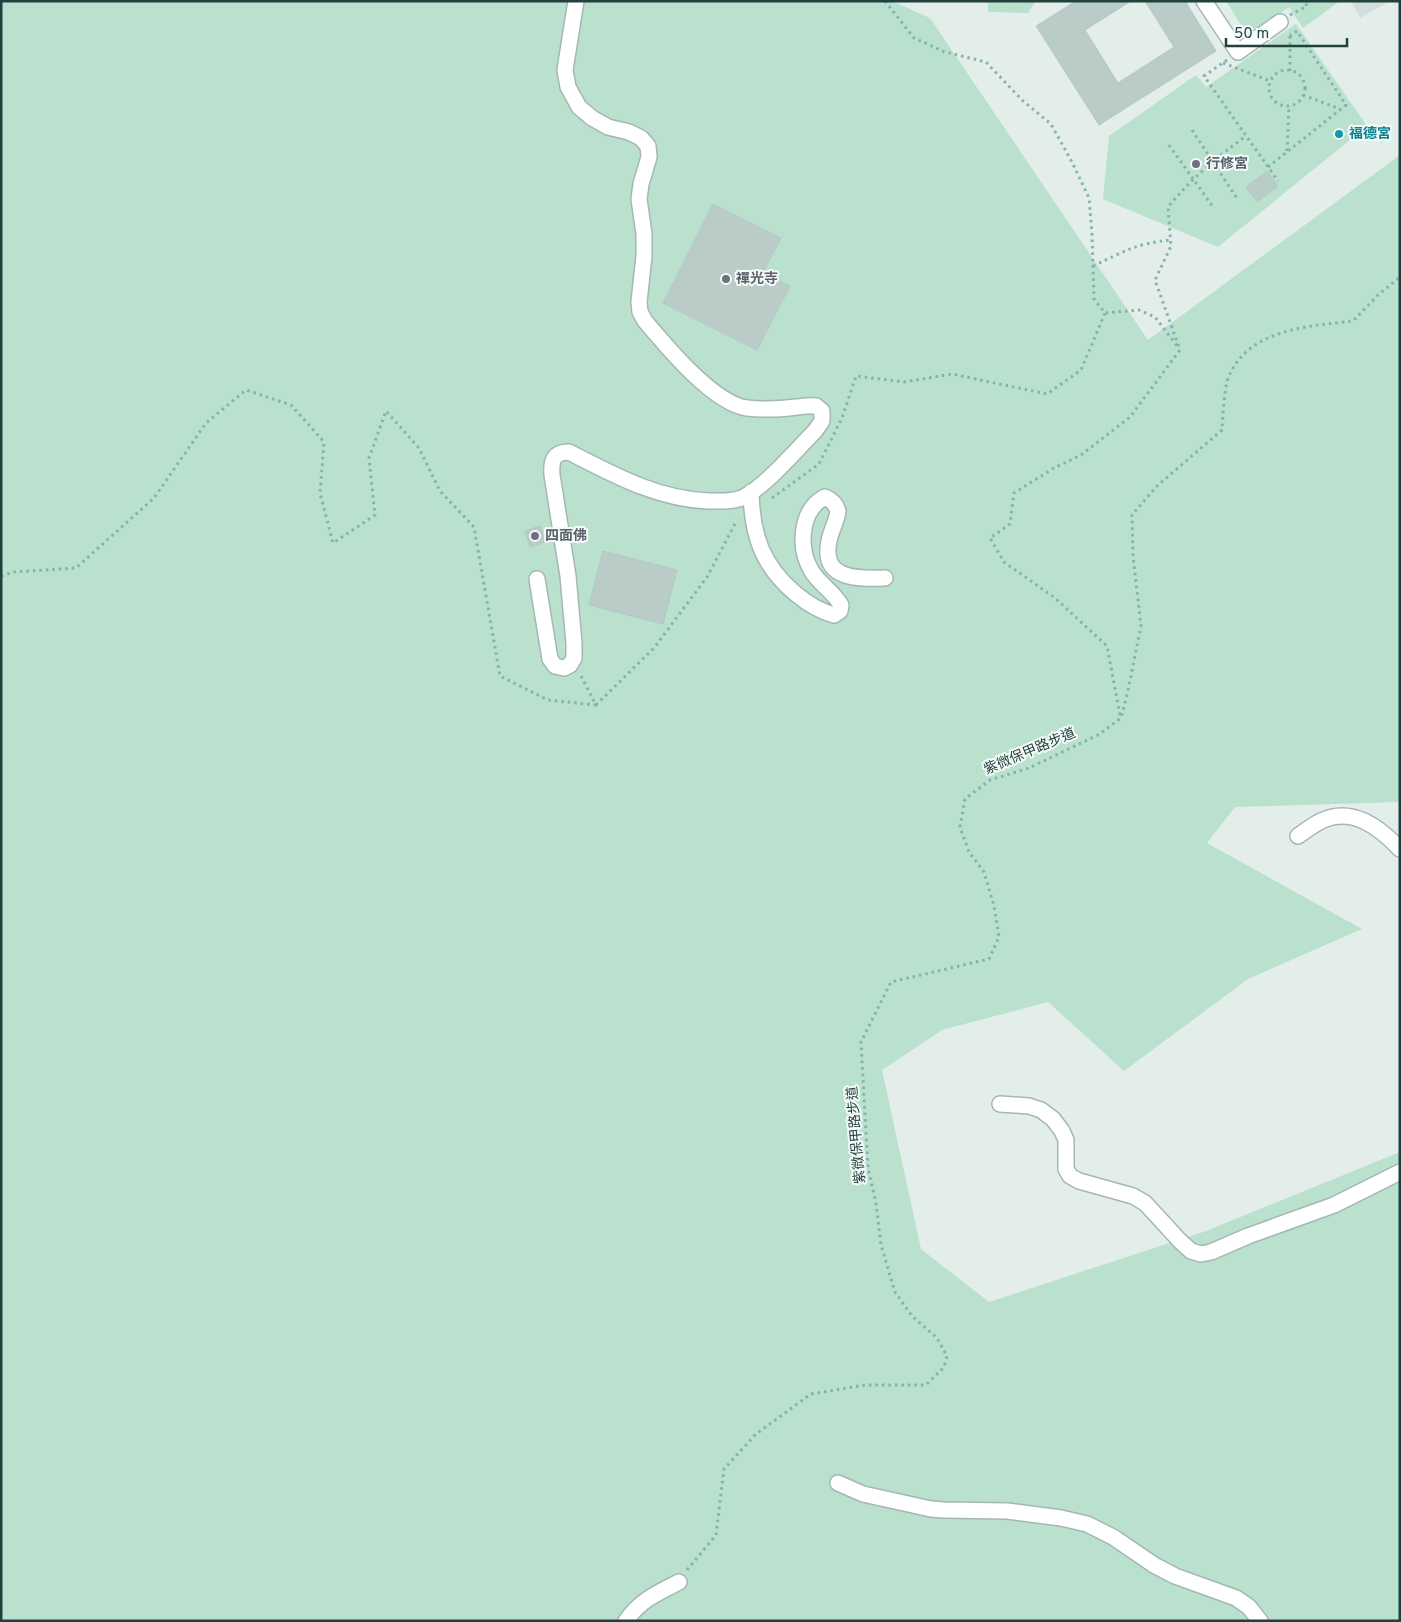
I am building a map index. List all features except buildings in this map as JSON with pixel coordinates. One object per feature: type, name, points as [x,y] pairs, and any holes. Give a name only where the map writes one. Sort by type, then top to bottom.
[{"type":"street","points":[[537,579],[550,659],[555,666],[564,668],[572,660],[574,642],[572,608],[551,464],[555,456],[562,452],[570,452],[625,481],[662,494],[700,500],[725,501],[742,498],[760,486],[815,431],[822,421],[822,411],[816,406],[762,409],[744,408],[728,402],[710,389],[690,370],[645,321],[640,312],[639,302],[644,256],[644,234],[639,199],[641,184],[649,157],[648,146],[641,138],[629,132],[608,127],[592,118],[579,106],[568,87],[565,70],[576,1]]},
{"type":"street","points":[[1204,1],[1238,52],[1280,22]]},
{"type":"street","points":[[751,492],[751,509],[759,544],[773,572],[810,605],[834,614],[840,611],[841,605],[837,598],[811,572],[803,544],[806,517],[818,500],[825,497],[831,499],[836,504],[838,511],[829,539],[827,554],[830,562],[836,569],[855,579],[885,578]]},
{"type":"street","points":[[1298,836],[1321,821],[1336,816],[1350,816],[1367,822],[1386,834],[1400,849]]},
{"type":"street","points":[[1000,1104],[1029,1106],[1041,1110],[1053,1119],[1066,1140],[1066,1169],[1070,1176],[1079,1181],[1133,1196],[1144,1203],[1191,1251],[1201,1254],[1211,1252],[1248,1236],[1334,1205],[1400,1172]]},
{"type":"street","points":[[838,1483],[863,1494],[931,1508],[1007,1511],[1061,1518],[1087,1524],[1113,1537],[1154,1566],[1197,1585],[1236,1598],[1249,1607],[1260,1621]]},
{"type":"street","points":[[626,1621],[636,1608],[650,1596],[679,1582]]},
{"type":"path","points":[[885,1],[914,38],[945,52],[986,62],[1023,102],[1051,124],[1089,198],[1094,299],[1105,313]]},
{"type":"path","points":[[1294,12],[1307,6],[1304,1]]},
{"type":"path","points":[[1280,22],[1290,36],[1290,70]]},
{"type":"path","points":[[1268,167],[1346,105],[1297,31],[1290,36]]},
{"type":"path","points":[[1238,52],[1204,76],[1278,181]]},
{"type":"path","points":[[1222,63],[1270,81]]},
{"type":"path","points":[[1290,70],[1296,73],[1304,82],[1303,96],[1297,103],[1280,106],[1271,98],[1268,86],[1270,81],[1279,72],[1290,70]]},
{"type":"path","points":[[1303,96],[1340,109]]},
{"type":"path","points":[[1287,152],[1288,106]]},
{"type":"path","points":[[1192,130],[1238,200]]},
{"type":"path","points":[[1180,350],[1154,280],[1171,246],[1168,208],[1193,179],[1246,136]]},
{"type":"path","points":[[1169,145],[1213,207]]},
{"type":"path","points":[[1093,266],[1125,250],[1150,242],[1170,240]]},
{"type":"path","points":[[1121,718],[1141,626],[1133,556],[1132,515],[1156,487],[1222,430],[1228,378],[1239,357],[1267,337],[1315,325],[1353,321],[1378,295],[1400,277]]},
{"type":"path","points":[[1105,313],[1140,310],[1155,317],[1180,350]]},
{"type":"path","points":[[596,705],[654,648],[707,577],[738,519],[751,509],[778,494],[819,464],[842,418],[856,376],[904,382],[952,374],[1047,394],[1081,370],[1105,313]]},
{"type":"path","points":[[1121,718],[1106,646],[1055,598],[1004,562],[990,538],[1010,524],[1014,494],[1054,468],[1080,455],[1130,417],[1180,350]]},
{"type":"path","points":[[1,576],[14,572],[76,568],[154,498],[206,423],[246,390],[291,405],[324,442],[320,493],[333,543],[375,515],[369,458],[386,411],[419,448],[440,492],[474,526],[500,676],[548,700],[596,705]]},
{"type":"path","points":[[572,660],[596,705]]},
{"type":"path","name":"紫微保甲路步道","points":[[679,1582],[716,1534],[724,1469],[756,1434],[811,1394],[865,1385],[926,1385],[944,1367],[947,1356],[937,1338],[912,1316],[895,1292],[881,1245],[876,1203],[868,1168],[861,1042],[891,982],[989,959],[999,937],[994,906],[984,872],[969,852],[960,827],[965,799],[990,780],[1029,768],[1098,735],[1121,718]]},
{"type":"shaded area","points":[[1351,1],[1390,1],[1360,18]]},
{"type":"green space","points":[[1,1],[892,1],[930,18],[1148,340],[1400,155],[1400,802],[1235,807],[1207,843],[1362,929],[1248,979],[1124,1071],[1048,1002],[942,1030],[882,1070],[921,1249],[989,1302],[1206,1231],[1400,1152],[1400,1621],[1,1621]]},
{"type":"green space","points":[[988,1],[1036,1],[1028,13],[988,12]]},
{"type":"green space","points":[[1226,1],[1340,1],[1303,28],[1289,7],[1248,36]]},
{"type":"green space","points":[[1296,24],[1367,126],[1218,247],[1103,199],[1109,136],[1196,75],[1206,87]]},
{"type":"place","name":"福德宮","points":[[1339,134]]},
{"type":"place","name":"行修宮","points":[[1196,164]]},
{"type":"place","name":"禪光寺","points":[[726,279]]},
{"type":"place","name":"四面佛","points":[[535,536]]}]
